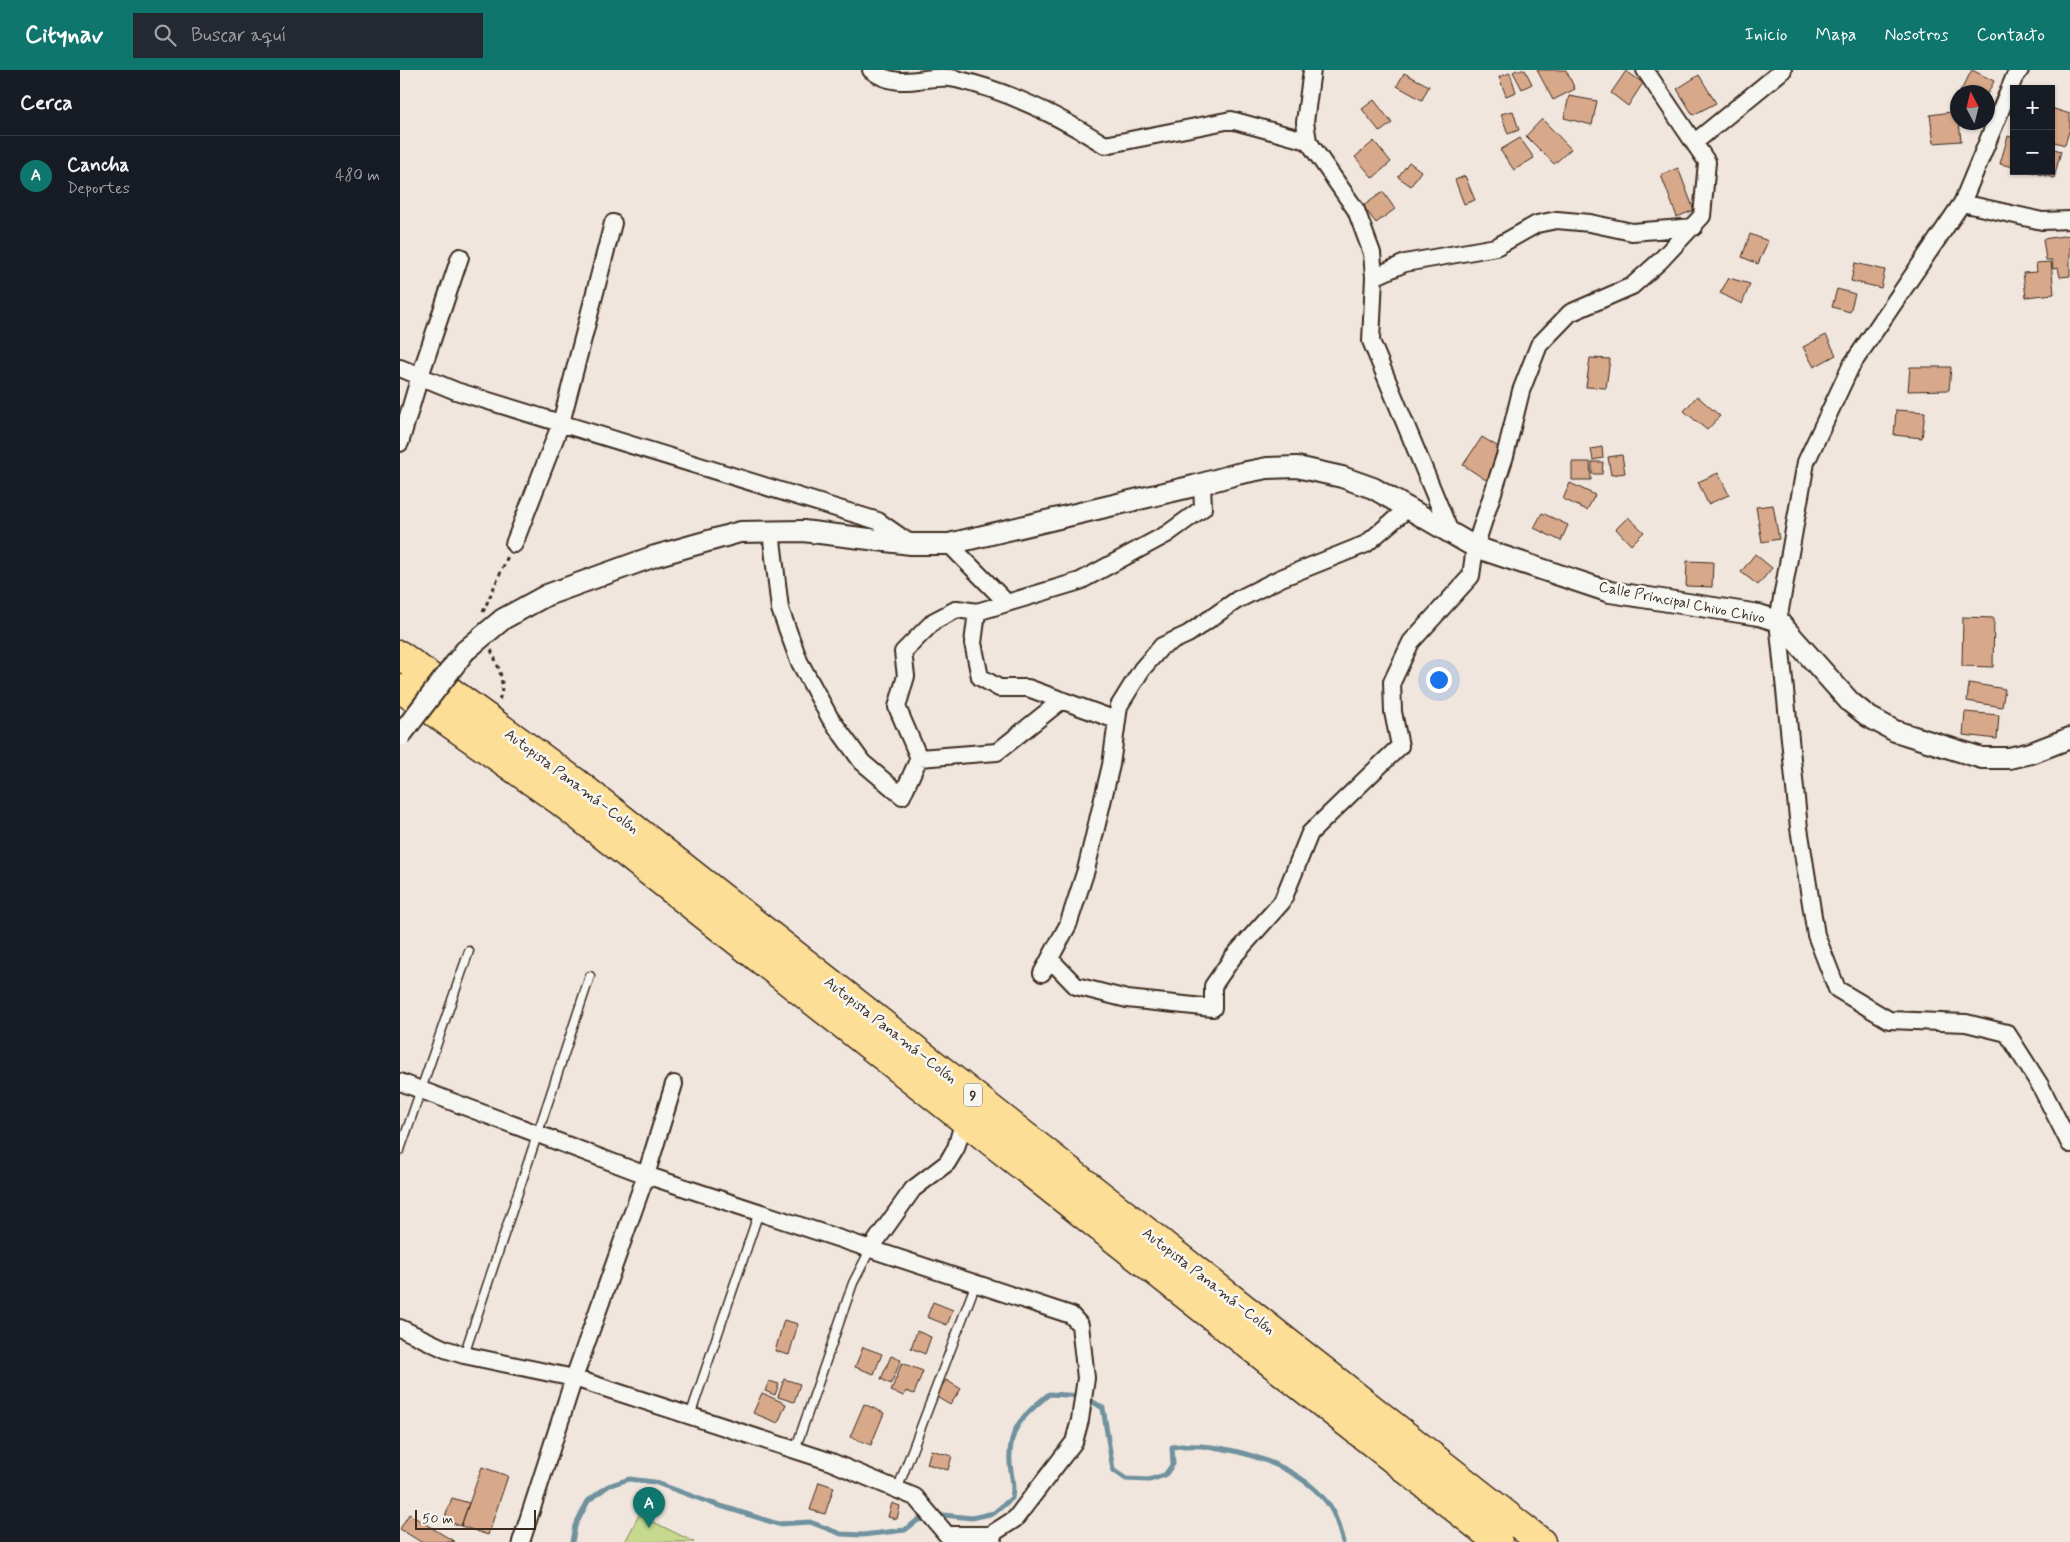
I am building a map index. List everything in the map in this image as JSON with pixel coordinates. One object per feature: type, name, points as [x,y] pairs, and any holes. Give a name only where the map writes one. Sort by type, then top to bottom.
[{"type":"highway","name":"Autopista Panamá–Colón","points":[[400,656],[574,781],[1541,1542]]},
{"type":"highway","name":"Autopista Panamá–Colón","points":[[400,688],[560,801],[1498,1542]]},
{"type":"street","points":[[871,70],[879,77],[908,82],[954,78],[997,92],[1062,118],[1105,145],[1231,120],[1308,141]]},
{"type":"street","points":[[1312,70],[1305,122],[1308,141],[1356,210],[1372,253],[1374,277],[1371,341],[1450,532]]},
{"type":"street","points":[[1408,508],[1366,544],[1281,578],[1237,600],[1188,634],[1162,646],[1142,669],[1119,706],[1111,765],[1086,870],[1068,925],[1046,966],[1076,986],[1127,999],[1213,1008],[1214,986],[1233,957],[1282,902],[1310,833],[1400,746],[1393,712],[1392,682],[1411,642],[1471,576],[1475,547],[1505,456],[1520,391],[1540,345],[1570,313],[1600,302],[1632,286],[1694,227],[1702,216],[1707,162],[1645,70]]},
{"type":"street","points":[[1695,142],[1783,70]]},
{"type":"street","points":[[2020,70],[2014,78],[1962,203],[1852,366],[1820,430],[1806,462],[1778,621],[1799,828],[1816,934],[1837,989],[1889,1020],[1966,1023],[2008,1033],[2040,1085],[2070,1144]]},
{"type":"street","points":[[1962,203],[2042,221],[2070,220]]},
{"type":"street","points":[[1374,277],[1405,263],[1496,247],[1537,224],[1557,220],[1590,222],[1632,232],[1694,227]]},
{"type":"street","points":[[514,544],[561,423],[613,223]]},
{"type":"street","points":[[400,442],[460,257]]},
{"type":"street","points":[[400,368],[456,391],[878,521],[911,544]]},
{"type":"street","name":"Calle Principal Chivo Chivo","points":[[400,736],[474,644],[503,619],[547,595],[655,556],[740,532],[803,531],[911,544],[949,544],[1237,474],[1267,468],[1297,468],[1342,477],[1373,488],[1475,547],[1610,592],[1759,615],[1778,621],[1850,702],[1869,717],[1895,731],[1982,758],[2009,758],[2031,753],[2070,738]]},
{"type":"street","points":[[771,531],[780,609],[799,661],[830,718],[862,762],[902,796],[919,758],[897,707],[906,676],[903,652],[934,621],[957,609],[977,612],[1080,581],[1167,534],[1203,508],[1202,484]]},
{"type":"street","points":[[949,544],[1008,603]]},
{"type":"street","points":[[977,612],[973,643],[980,677],[999,688],[1028,688],[1116,720]]},
{"type":"street","points":[[919,758],[997,752],[1062,700]]},
{"type":"street","points":[[400,1082],[646,1175],[1071,1315],[1080,1325],[1086,1378],[1080,1420],[1074,1442],[1015,1519],[991,1538],[947,1535],[915,1497],[829,1461],[574,1378],[464,1355],[445,1349],[400,1328]]},
{"type":"street","points":[[522,1542],[574,1378],[646,1175],[674,1084]]},
{"type":"street","points":[[871,1248],[913,1189],[947,1163],[956,1148],[964,1120]]},
{"type":"lane","points":[[400,1150],[469,951]]},
{"type":"lane","points":[[464,1355],[590,976]]},
{"type":"lane","points":[[690,1416],[759,1212]]},
{"type":"lane","points":[[795,1450],[853,1284],[871,1248]]},
{"type":"lane","points":[[897,1490],[976,1283]]},
{"type":"path","points":[[486,716],[504,692],[500,668],[474,644],[486,602],[514,544]]},
{"type":"green space","points":[[639,1515],[694,1542],[625,1542]]},
{"type":"building","points":[[1525,70],[1532,84],[1522,89],[1513,72]]},
{"type":"building","points":[[1537,70],[1566,70],[1575,89],[1553,100]]},
{"type":"building","points":[[1972,70],[1994,81],[1992,85],[1964,85]]},
{"type":"building","points":[[1626,71],[1643,83],[1628,106],[1611,93]]},
{"type":"building","points":[[1404,73],[1429,86],[1422,100],[1397,86]]},
{"type":"building","points":[[1510,73],[1516,92],[1506,96],[1499,77]]},
{"type":"building","points":[[1699,75],[1716,103],[1693,115],[1677,89]]},
{"type":"building","points":[[1569,96],[1597,101],[1592,125],[1564,118]]},
{"type":"building","points":[[1374,100],[1392,123],[1380,132],[1362,109]]},
{"type":"building","points":[[2055,109],[2070,114],[2070,128],[2065,145],[2055,142]]},
{"type":"building","points":[[1513,111],[1519,130],[1508,134],[1501,114]]},
{"type":"building","points":[[1950,112],[1950,130],[1960,130],[1961,141],[1934,143],[1930,115]]},
{"type":"building","points":[[1542,119],[1571,149],[1554,164],[1526,136]]},
{"type":"building","points":[[2008,136],[2010,137],[2010,166],[2000,164]]},
{"type":"building","points":[[1520,138],[1534,158],[1514,170],[1500,150]]},
{"type":"building","points":[[1374,141],[1391,162],[1373,178],[1355,157]]},
{"type":"building","points":[[2055,149],[2061,151],[2055,174]]},
{"type":"building","points":[[1409,162],[1421,171],[1411,186],[1398,177]]},
{"type":"building","points":[[1678,168],[1694,210],[1677,217],[1661,175]]},
{"type":"building","points":[[2043,175],[2055,175],[2054,178]]},
{"type":"building","points":[[1465,176],[1475,200],[1464,204],[1455,180]]},
{"type":"building","points":[[1383,192],[1395,209],[1376,223],[1363,206]]},
{"type":"building","points":[[1750,234],[1768,241],[1758,264],[1742,257]]},
{"type":"building","points":[[2070,235],[2070,276],[2060,277],[2058,268],[2053,269],[2052,260],[2046,260],[2043,239]]},
{"type":"building","points":[[2051,262],[2054,294],[2026,297],[2023,273],[2037,272],[2036,263]]},
{"type":"building","points":[[1855,263],[1885,270],[1881,288],[1851,281]]},
{"type":"building","points":[[1729,278],[1750,284],[1742,304],[1720,293]]},
{"type":"building","points":[[1837,289],[1855,294],[1850,312],[1832,307]]},
{"type":"building","points":[[1826,335],[1836,355],[1814,367],[1803,347]]},
{"type":"building","points":[[1590,358],[1610,359],[1606,388],[1586,387]]},
{"type":"building","points":[[1910,367],[1951,367],[1949,390],[1908,391]]},
{"type":"building","points":[[1697,396],[1720,416],[1707,430],[1684,411]]},
{"type":"building","points":[[1896,410],[1925,412],[1922,438],[1894,435]]},
{"type":"building","points":[[1482,437],[1505,451],[1486,480],[1463,465]]},
{"type":"building","points":[[1602,447],[1603,458],[1593,460],[1591,449]]},
{"type":"building","points":[[1622,455],[1625,473],[1611,475],[1608,457]]},
{"type":"building","points":[[1572,462],[1590,462],[1591,480],[1572,480]]},
{"type":"building","points":[[1592,462],[1603,462],[1602,474],[1592,474]]},
{"type":"building","points":[[1718,473],[1729,495],[1708,504],[1698,482]]},
{"type":"building","points":[[1570,483],[1595,495],[1587,510],[1563,499]]},
{"type":"building","points":[[1773,505],[1779,539],[1762,542],[1756,507]]},
{"type":"building","points":[[1542,513],[1568,525],[1561,541],[1534,528]]},
{"type":"building","points":[[1628,517],[1644,532],[1631,545],[1616,529]]},
{"type":"building","points":[[1755,554],[1772,568],[1758,585],[1741,572]]},
{"type":"building","points":[[1687,561],[1713,562],[1712,587],[1686,586]]},
{"type":"building","points":[[1963,617],[1994,618],[1993,667],[1962,666]]},
{"type":"building","points":[[1969,683],[2005,689],[2002,707],[1967,701]]},
{"type":"building","points":[[1965,712],[1999,715],[1997,739],[1963,735]]},
{"type":"building","points":[[933,1302],[953,1310],[947,1325],[927,1317]]},
{"type":"building","points":[[784,1320],[798,1324],[789,1355],[775,1351]]},
{"type":"building","points":[[917,1331],[931,1337],[925,1354],[911,1348]]},
{"type":"building","points":[[863,1347],[882,1354],[874,1374],[855,1367]]},
{"type":"building","points":[[891,1356],[901,1360],[891,1384],[881,1379]]},
{"type":"building","points":[[902,1363],[923,1371],[914,1394],[906,1391],[904,1396],[891,1391]]},
{"type":"building","points":[[784,1379],[800,1384],[794,1402],[778,1397]]},
{"type":"building","points":[[946,1380],[961,1389],[950,1405],[935,1396]]},
{"type":"building","points":[[769,1381],[779,1384],[775,1395],[765,1391]]},
{"type":"building","points":[[762,1393],[786,1404],[778,1423],[753,1413]]},
{"type":"building","points":[[864,1404],[884,1413],[871,1445],[850,1437]]},
{"type":"building","points":[[931,1450],[952,1456],[948,1470],[927,1464]]},
{"type":"building","points":[[482,1467],[508,1476],[488,1535],[461,1526]]},
{"type":"building","points":[[819,1482],[834,1487],[825,1514],[810,1510]]},
{"type":"building","points":[[452,1498],[469,1503],[461,1526],[444,1520]]},
{"type":"building","points":[[892,1503],[900,1506],[897,1519],[888,1517]]},
{"type":"building","points":[[409,1514],[455,1542],[421,1542],[400,1529]]},
{"type":"waterway","points":[[572,1542],[575,1526],[588,1501],[608,1486],[629,1479],[654,1482],[711,1503],[778,1524],[810,1522],[841,1534],[863,1535],[905,1530],[918,1520],[943,1515],[972,1518],[994,1513],[1012,1498],[1013,1484],[1010,1451],[1015,1431],[1025,1416],[1049,1394],[1083,1396],[1103,1408],[1113,1470],[1126,1479],[1149,1480],[1165,1475],[1173,1464],[1172,1447],[1211,1447],[1255,1457],[1295,1475],[1325,1500],[1336,1520],[1343,1542]]},
{"type":"place","name":"Cancha","points":[[649,1528]]}]
